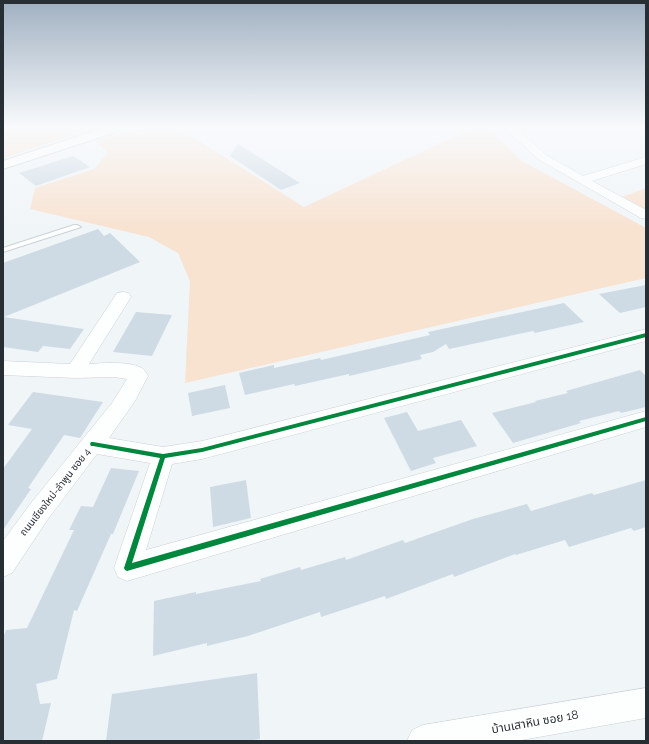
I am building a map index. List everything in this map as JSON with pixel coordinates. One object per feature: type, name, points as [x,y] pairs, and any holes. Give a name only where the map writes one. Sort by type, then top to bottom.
[{"type":"main road","points":[[3,165],[16,161]]},
{"type":"street","points":[[550,161],[582,180],[646,214]]},
{"type":"street","points":[[582,180],[644,161]]},
{"type":"street","points":[[75,371],[123,297]]},
{"type":"street","points":[[93,444],[163,456],[202,450],[646,335]]},
{"type":"street","name":"ถนนเชียงใหม่-ลำพูน ซอย 4","points":[[3,368],[122,371],[135,373],[138,376],[128,395],[93,444],[10,540],[3,564]]},
{"type":"street","points":[[163,456],[127,568],[646,419]]},
{"type":"street","name":"บ้านเสาหิน ซอย 18","points":[[423,741],[646,703]]},
{"type":"lane","points":[[3,250],[77,227]]},
{"type":"shaded area","points":[[101,161],[230,161],[304,207],[403,161],[522,161],[646,228],[646,278],[185,383],[190,281],[178,253],[149,237],[30,209],[35,188],[94,169]]},
{"type":"shaded area","points":[[646,188],[646,210],[622,197]]},
{"type":"building","points":[[58,161],[80,161],[90,167],[36,186],[19,173]]},
{"type":"building","points":[[237,161],[265,161],[300,183],[281,190]]},
{"type":"building","points":[[98,229],[104,236],[110,233],[140,262],[4,317],[84,329],[70,349],[43,346],[38,352],[3,347],[3,263]]},
{"type":"building","points":[[646,285],[646,307],[620,313],[599,294]]},
{"type":"building","points":[[564,303],[584,322],[449,349],[446,344],[433,352],[420,355],[422,359],[349,376],[349,374],[295,386],[294,384],[245,395],[239,373],[274,365],[274,368],[320,358],[321,360],[430,335],[428,332]]},
{"type":"building","points":[[136,312],[172,315],[152,356],[113,352]]},
{"type":"building","points":[[640,370],[646,376],[646,407],[621,413],[619,411],[579,421],[581,423],[513,443],[492,413],[568,393],[566,391]]},
{"type":"building","points":[[225,385],[230,408],[192,416],[188,393]]},
{"type":"building","points":[[33,392],[103,402],[80,438],[64,435],[28,488],[31,489],[3,530],[3,469],[32,429],[8,425]]},
{"type":"building","points":[[407,412],[418,431],[461,420],[477,446],[433,458],[436,463],[411,471],[384,418]]},
{"type":"building","points":[[111,468],[139,471],[113,534],[111,534],[77,611],[74,610],[57,679],[36,684],[40,704],[51,703],[42,741],[3,741],[3,638],[6,630],[27,628],[74,530],[69,530],[81,506],[93,507]]},
{"type":"building","points":[[246,480],[251,518],[213,527],[210,487]]},
{"type":"building","points":[[646,480],[646,527],[634,531],[631,528],[569,547],[565,540],[516,555],[515,554],[454,577],[453,574],[386,599],[385,596],[321,617],[320,612],[248,636],[207,646],[207,643],[153,656],[154,601],[261,581],[260,579],[300,567],[301,570],[345,557],[346,560],[403,540],[405,543],[473,519],[527,504],[531,511],[592,493],[594,495]]},
{"type":"building","points":[[257,673],[260,739],[247,741],[106,741],[112,694]]},
{"type":"cycle path","points":[[93,444],[163,456],[202,450],[646,335]]},
{"type":"cycle path","points":[[163,456],[127,568],[646,419]]}]
